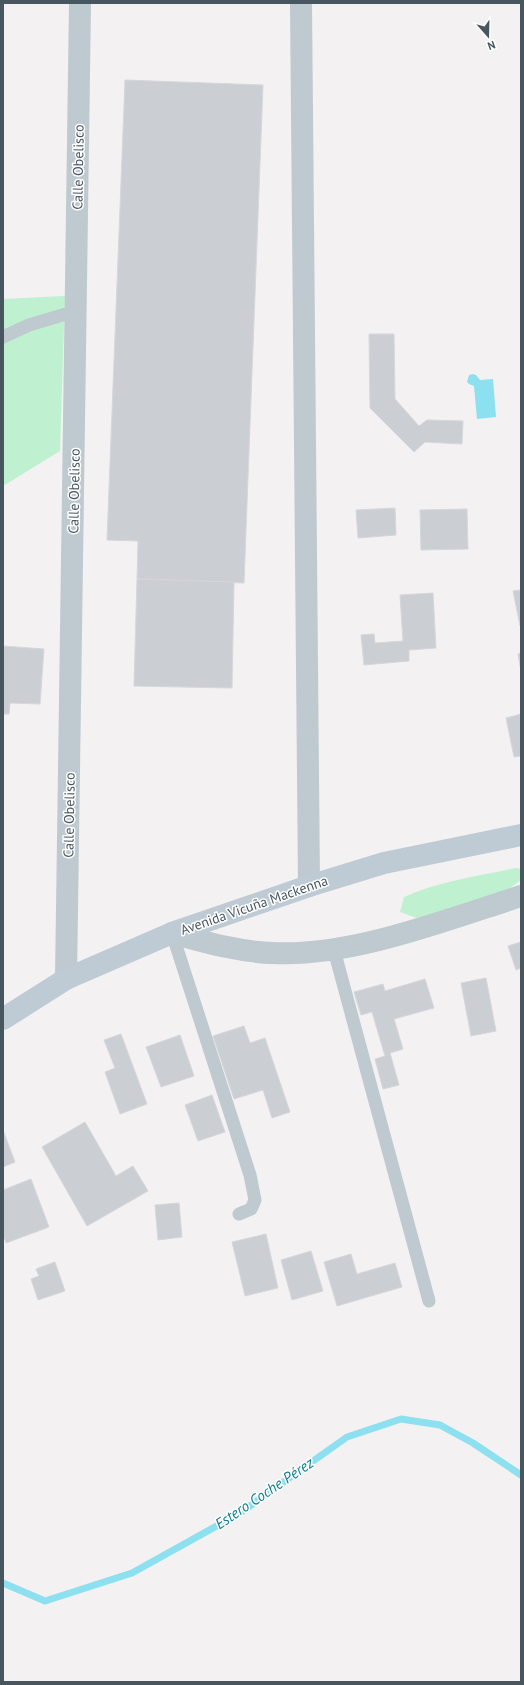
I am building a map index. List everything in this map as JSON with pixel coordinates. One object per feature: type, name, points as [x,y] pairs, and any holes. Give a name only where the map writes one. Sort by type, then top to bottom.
[{"type":"main road","name":"Avenida Vicuña Mackenna","points":[[3,1019],[66,979],[172,933],[309,886],[384,863],[521,835]]},
{"type":"street","name":"Calle Obelisco","points":[[66,979],[80,3]]},
{"type":"street","points":[[301,3],[309,886]]},
{"type":"street","points":[[172,933],[217,946],[273,953],[334,950],[399,934],[521,896]]},
{"type":"lane","points":[[3,337],[29,326],[76,311]]},
{"type":"lane","points":[[172,933],[250,1175],[255,1200],[251,1209],[239,1214]]},
{"type":"lane","points":[[334,950],[429,1301]]},
{"type":"green space","points":[[65,296],[60,451],[3,486],[3,299]]},
{"type":"green space","points":[[516,868],[521,869],[521,880],[506,891],[458,908],[417,918],[400,912],[404,897],[418,891],[459,880]]},
{"type":"water","points":[[473,374],[480,380],[493,379],[496,417],[477,419],[474,386],[467,382],[469,375]]},
{"type":"building","points":[[125,80],[263,85],[244,583],[137,579],[138,541],[107,540]]},
{"type":"building","points":[[369,334],[394,334],[395,399],[419,426],[427,420],[463,421],[462,444],[425,442],[414,452],[370,408]]},
{"type":"building","points":[[395,508],[396,535],[358,538],[356,510]]},
{"type":"building","points":[[467,509],[468,549],[421,550],[420,510]]},
{"type":"building","points":[[137,579],[234,582],[232,688],[134,686]]},
{"type":"building","points":[[521,590],[521,625],[520,626],[513,591]]},
{"type":"building","points":[[433,593],[436,648],[409,650],[409,661],[364,665],[361,635],[374,634],[375,643],[403,641],[400,595]]},
{"type":"building","points":[[3,646],[44,649],[40,704],[10,703],[9,714],[3,714]]},
{"type":"building","points":[[521,653],[521,671],[518,654]]},
{"type":"building","points":[[521,714],[521,756],[514,757],[506,718]]},
{"type":"building","points":[[521,942],[521,968],[516,970],[508,946]]},
{"type":"building","points":[[486,978],[496,1031],[471,1036],[461,983]]},
{"type":"building","points":[[425,979],[434,1008],[394,1019],[403,1049],[390,1053],[399,1085],[383,1089],[375,1059],[385,1056],[372,1012],[361,1015],[354,992],[383,984],[385,991]]},
{"type":"building","points":[[244,1026],[250,1043],[265,1038],[290,1112],[272,1118],[263,1090],[234,1099],[213,1036]]},
{"type":"building","points":[[121,1034],[147,1104],[120,1114],[105,1072],[115,1068],[104,1040]]},
{"type":"building","points":[[180,1035],[194,1076],[161,1087],[146,1047]]},
{"type":"building","points":[[212,1095],[225,1132],[198,1141],[185,1105]]},
{"type":"building","points":[[85,1122],[116,1176],[133,1166],[148,1191],[87,1226],[42,1147]]},
{"type":"building","points":[[3,1130],[15,1162],[3,1167]]},
{"type":"building","points":[[31,1179],[49,1227],[6,1243],[3,1234],[3,1190]]},
{"type":"building","points":[[179,1203],[182,1237],[158,1240],[155,1205]]},
{"type":"building","points":[[266,1234],[278,1288],[245,1296],[232,1242]]},
{"type":"building","points":[[311,1251],[323,1291],[292,1300],[281,1260]]},
{"type":"building","points":[[351,1254],[357,1274],[395,1263],[402,1287],[337,1306],[324,1262]]},
{"type":"building","points":[[55,1262],[65,1291],[38,1300],[31,1279],[39,1276],[36,1269]]},
{"type":"waterway","name":"Estero Coche Pérez","points":[[3,1583],[45,1601],[132,1573],[240,1513],[347,1437],[401,1419],[440,1425],[473,1443],[521,1475]]}]
